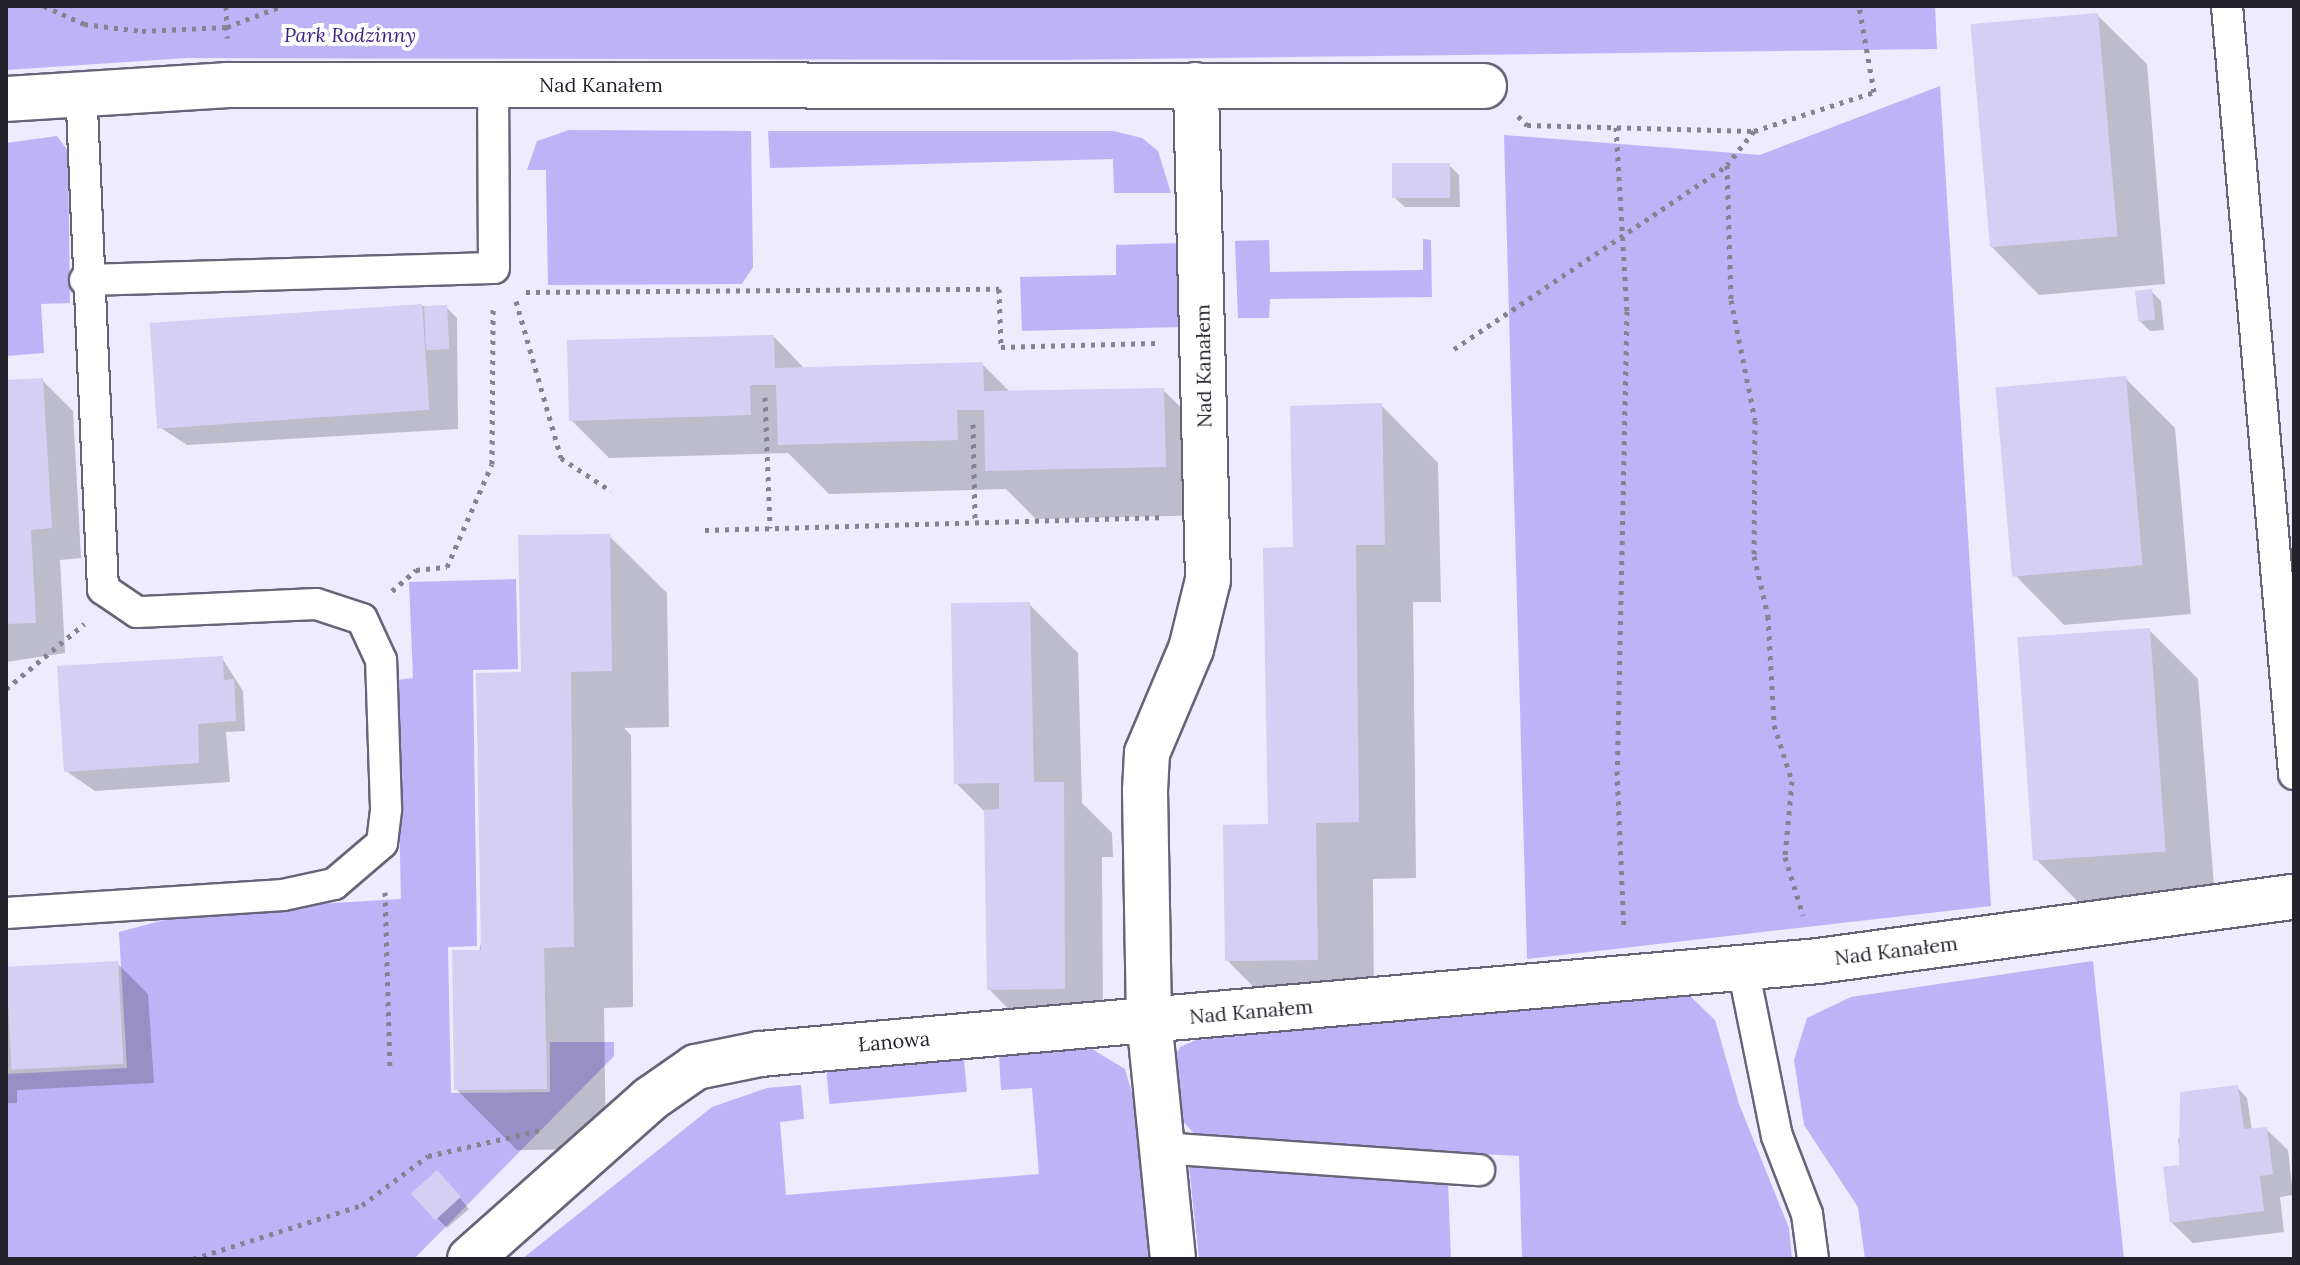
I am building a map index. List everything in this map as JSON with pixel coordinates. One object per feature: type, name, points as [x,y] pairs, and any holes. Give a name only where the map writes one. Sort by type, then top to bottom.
[{"type":"street","name":"Nad Kanałem","points":[[6,99],[81,91],[493,84],[1484,86]]},
{"type":"street","name":"Nad Kanałem","points":[[1196,85],[1206,516],[1201,616],[1147,753],[1149,1020],[1818,961],[2294,897]]},
{"type":"street","name":"Łanowa","points":[[470,1259],[604,1136],[696,1067],[812,1048],[1149,1020]]},
{"type":"street","points":[[1149,1020],[1173,1259]]},
{"type":"lane","points":[[2227,6],[2294,774]]},
{"type":"lane","points":[[85,280],[494,268],[493,84]]},
{"type":"lane","points":[[6,913],[283,895],[334,884],[366,864],[382,843],[386,808],[385,694],[381,660],[362,619],[316,604],[180,614],[137,612],[113,601],[101,570],[85,280],[81,91]]},
{"type":"lane","points":[[1743,968],[1777,1136],[1807,1214],[1813,1259]]},
{"type":"lane","points":[[1162,1148],[1479,1170]]},
{"type":"path","points":[[44,6],[110,29],[227,27],[282,6]]},
{"type":"path","points":[[226,6],[227,27]]},
{"type":"path","points":[[1484,86],[1527,125],[1754,131],[1874,92],[1859,6]]},
{"type":"path","points":[[1616,127],[1622,239],[1617,771],[1627,979]]},
{"type":"path","points":[[1454,349],[1622,239],[1727,165],[1754,131]]},
{"type":"path","points":[[1727,165],[1731,300],[1755,420],[1754,556],[1768,616],[1774,725],[1792,781],[1785,857],[1818,961]]},
{"type":"path","points":[[362,619],[416,570],[447,567],[492,464],[494,268]]},
{"type":"path","points":[[611,491],[561,458],[514,292],[999,289],[1001,347],[1202,342]]},
{"type":"path","points":[[765,397],[770,528]]},
{"type":"path","points":[[973,424],[975,522]]},
{"type":"path","points":[[705,530],[1206,516]]},
{"type":"path","points":[[6,689],[113,601]]},
{"type":"path","points":[[366,864],[385,885],[390,1067]]},
{"type":"path","points":[[193,1259],[362,1205],[439,1152],[556,1130]]},
{"type":"green space","name":"Park Rodzinny","points":[[6,6],[1935,6],[1937,49],[1057,60],[187,58],[6,70]]},
{"type":"green space","points":[[1940,86],[1991,906],[1527,959],[1504,135],[1760,155]]},
{"type":"green space","points":[[569,130],[751,131],[753,267],[742,284],[548,285],[546,170],[527,170],[537,141]]},
{"type":"green space","points":[[768,131],[1113,131],[1142,138],[1158,151],[1171,193],[1114,193],[1113,159],[770,168]]},
{"type":"green space","points":[[57,136],[68,151],[70,303],[41,304],[44,353],[6,356],[6,143]]},
{"type":"green space","points":[[1423,239],[1431,240],[1432,297],[1270,299],[1269,318],[1238,318],[1235,241],[1269,240],[1270,272],[1423,270]]},
{"type":"green space","points":[[1179,243],[1181,327],[1022,331],[1020,277],[1116,275],[1116,245]]},
{"type":"green space","points":[[516,579],[518,669],[473,670],[477,946],[448,947],[451,1093],[550,1092],[550,1042],[614,1042],[614,1056],[414,1259],[6,1259],[6,1074],[127,1068],[119,932],[199,911],[401,899],[396,680],[413,678],[409,582]]},
{"type":"green space","points":[[2093,961],[2124,1259],[1865,1259],[1858,1207],[1804,1125],[1794,1060],[1807,1018],[1851,997]]},
{"type":"green space","points":[[1688,994],[1715,1020],[1739,1104],[1789,1228],[1792,1259],[1522,1259],[1519,1156],[1199,1139],[1179,1117],[1174,1060],[1180,1047],[1196,1040]]},
{"type":"green space","points":[[1092,1049],[1125,1069],[1133,1097],[1151,1259],[522,1259],[712,1107],[767,1088],[801,1085],[804,1119],[780,1122],[786,1195],[1039,1174],[1032,1088],[1001,1090],[999,1056]]},
{"type":"green space","points":[[964,1059],[967,1092],[829,1104],[827,1071]]},
{"type":"green space","points":[[1189,1167],[1448,1182],[1451,1259],[1199,1259]]},
{"type":"building","points":[[2098,13],[2118,236],[1990,247],[1970,24]]},
{"type":"building","points":[[1392,163],[1450,163],[1450,198],[1392,198]]},
{"type":"building","points":[[2152,289],[2155,320],[2138,322],[2135,291]]},
{"type":"building","points":[[422,304],[429,410],[157,429],[150,323]]},
{"type":"building","points":[[447,305],[449,349],[426,350],[424,306]]},
{"type":"building","points":[[774,335],[775,368],[983,362],[984,391],[1164,388],[1166,467],[985,471],[984,410],[957,410],[958,440],[778,445],[776,385],[750,385],[751,415],[569,421],[567,340]]},
{"type":"building","points":[[2126,376],[2143,565],[2012,577],[1995,387]]},
{"type":"building","points":[[43,378],[52,528],[31,530],[36,623],[6,624],[6,380]]},
{"type":"building","points":[[1382,403],[1385,545],[1356,545],[1359,822],[1316,823],[1318,960],[1225,961],[1223,825],[1268,824],[1263,548],[1293,547],[1290,406]]},
{"type":"building","points":[[610,534],[612,671],[571,672],[574,947],[544,948],[547,1089],[454,1090],[452,950],[481,950],[476,673],[521,672],[518,535]]},
{"type":"building","points":[[1030,602],[1034,782],[1064,782],[1065,989],[987,990],[984,810],[999,809],[999,783],[954,784],[951,603]]},
{"type":"building","points":[[2150,628],[2166,851],[2033,861],[2017,637]]},
{"type":"building","points":[[223,656],[224,680],[234,679],[236,721],[198,724],[199,763],[64,772],[57,666]]},
{"type":"building","points":[[118,961],[123,1064],[12,1070],[6,967]]},
{"type":"building","points":[[2238,1085],[2244,1129],[2267,1127],[2273,1174],[2260,1176],[2264,1211],[2170,1223],[2163,1167],[2179,1165],[2180,1092]]},
{"type":"building","points":[[437,1170],[461,1197],[435,1220],[411,1193]]}]
